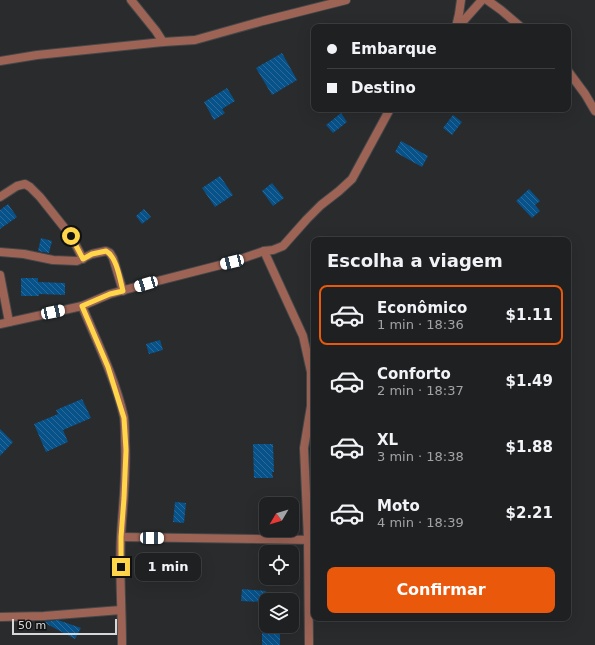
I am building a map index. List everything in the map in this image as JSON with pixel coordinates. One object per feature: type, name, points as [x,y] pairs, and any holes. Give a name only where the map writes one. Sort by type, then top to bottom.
[{"type":"street","points":[[131,0],[163,42]]},
{"type":"street","points":[[0,61],[37,55],[195,40],[346,0]]},
{"type":"street","points":[[458,24],[461,0]]},
{"type":"street","points":[[460,24],[482,0]]},
{"type":"street","points":[[487,0],[517,24]]},
{"type":"street","points":[[571,75],[595,111]]},
{"type":"street","points":[[0,324],[82,306],[110,294],[232,262],[283,246],[321,205],[352,179],[388,112]]},
{"type":"street","points":[[0,197],[17,186],[25,184],[30,187],[40,197],[71,236],[83,259]]},
{"type":"street","points":[[0,252],[24,254],[53,260],[77,261],[92,254],[106,251],[110,253],[113,258],[123,291]]},
{"type":"street","points":[[264,251],[303,336],[311,372],[311,406],[304,448],[311,540],[309,645]]},
{"type":"street","points":[[0,275],[9,322]]},
{"type":"street","points":[[82,306],[108,367],[124,418],[126,450],[121,537],[120,598],[122,645]]},
{"type":"street","points":[[121,537],[311,540]]},
{"type":"street","points":[[0,617],[44,616],[121,610]]},
{"type":"building","points":[[282,53],[297,80],[272,95],[256,68]]},
{"type":"building","points":[[227,88],[235,101],[222,109],[225,113],[214,120],[204,102]]},
{"type":"building","points":[[341,113],[347,122],[333,133],[326,125]]},
{"type":"building","points":[[453,115],[462,122],[452,135],[443,128]]},
{"type":"building","points":[[401,141],[428,156],[422,167],[395,152]]},
{"type":"building","points":[[220,176],[233,195],[215,207],[202,188]]},
{"type":"building","points":[[272,183],[284,198],[273,206],[262,191]]},
{"type":"building","points":[[529,189],[540,201],[535,205],[540,211],[532,218],[516,201]]},
{"type":"building","points":[[8,204],[17,217],[0,229],[0,210]]},
{"type":"building","points":[[144,209],[151,217],[142,224],[136,216]]},
{"type":"building","points":[[41,238],[52,241],[49,253],[38,251]]},
{"type":"building","points":[[21,278],[38,278],[38,282],[65,283],[65,295],[39,294],[39,296],[21,296]]},
{"type":"building","points":[[160,340],[163,350],[149,354],[146,344]]},
{"type":"building","points":[[82,399],[91,418],[63,430],[68,442],[46,452],[34,424],[58,414],[56,410]]},
{"type":"building","points":[[0,429],[13,442],[0,456]]},
{"type":"building","points":[[253,444],[273,444],[273,478],[254,478]]},
{"type":"building","points":[[175,502],[186,503],[184,523],[173,522]]},
{"type":"building","points":[[242,589],[266,591],[266,593],[259,593],[259,602],[241,601]]},
{"type":"building","points":[[58,620],[81,628],[75,639],[43,622]]},
{"type":"building","points":[[262,633],[280,633],[280,645],[262,645]]},
{"type":"route","points":[[71,236],[83,259],[92,254],[106,251],[110,253],[113,258],[123,291],[110,294],[82,306],[108,367],[124,418],[126,450],[121,537],[121,567]]}]
